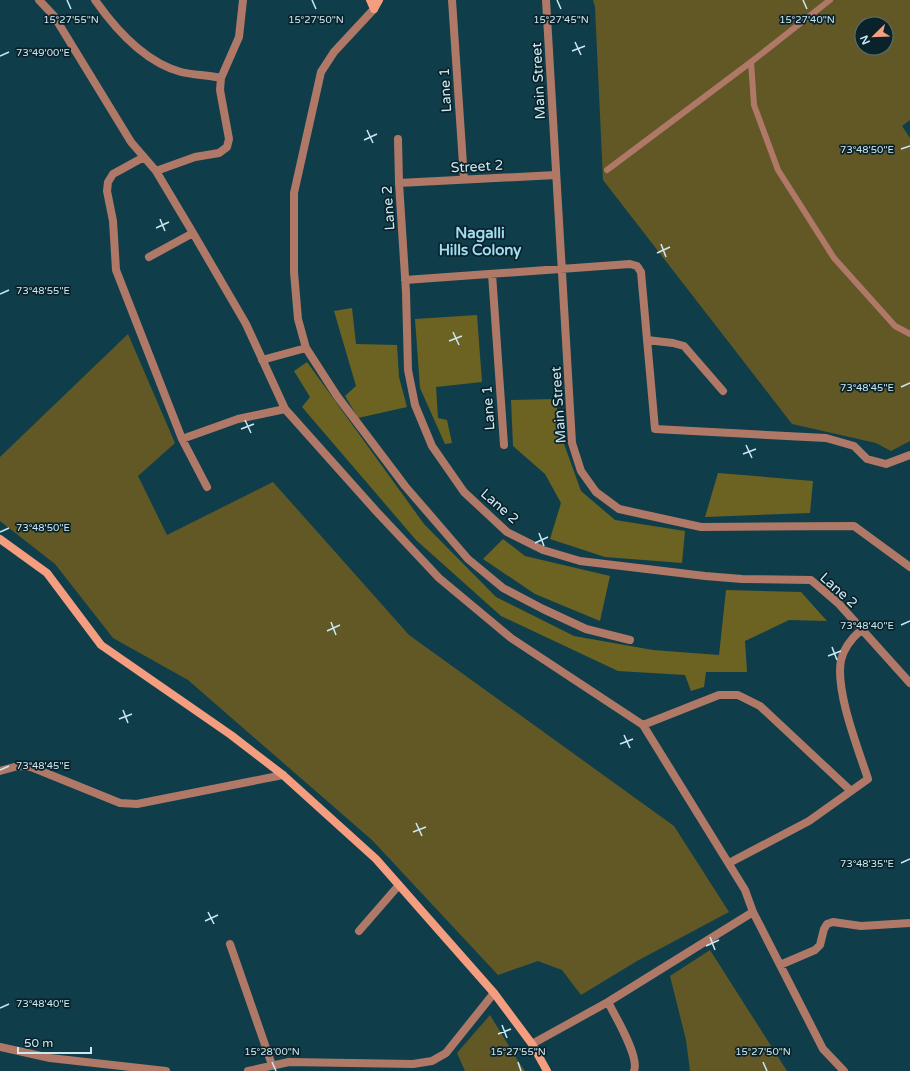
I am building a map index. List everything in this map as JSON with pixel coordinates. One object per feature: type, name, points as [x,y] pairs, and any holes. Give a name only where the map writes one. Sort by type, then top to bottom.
[{"type":"street","points":[[39,0],[54,16],[131,142],[156,171],[246,324],[286,409],[376,512],[439,578],[511,638],[643,725],[745,890],[753,912],[823,1048],[844,1071]]},
{"type":"street","points":[[95,0],[105,15],[135,47],[157,62],[181,72],[220,78]]},
{"type":"street","points":[[156,171],[195,157],[219,153],[227,147],[229,139],[220,90],[220,78],[239,37],[244,0]]},
{"type":"street","points":[[370,0],[374,9]]},
{"type":"street","points":[[379,0],[374,9],[334,52],[322,72],[294,193],[294,272],[298,319],[306,348],[337,396],[405,486],[468,559],[503,588],[543,610],[586,629],[630,640]]},
{"type":"street","name":"Lane 1","points":[[452,0],[464,179]]},
{"type":"street","name":"Main Street","points":[[546,0],[563,267],[572,443],[581,471],[596,492],[619,509],[701,527],[854,526],[910,567]]},
{"type":"street","name":"Lane 2","points":[[398,139],[399,183],[406,280],[408,370],[415,405],[432,446],[464,492],[507,532],[543,550],[580,561],[704,576],[742,579],[811,580],[839,604],[910,683]]},
{"type":"street","points":[[144,157],[113,174],[108,182],[107,191],[113,220],[116,270],[182,439],[208,487]]},
{"type":"street","name":"Street 2","points":[[399,183],[556,175]]},
{"type":"street","points":[[149,256],[193,233]]},
{"type":"street","points":[[406,280],[563,267],[630,264],[637,266],[641,272],[655,429],[826,438],[854,446],[867,459],[886,464],[910,456]]},
{"type":"street","name":"Lane 1","points":[[492,274],[504,445]]},
{"type":"street","points":[[647,340],[673,342],[684,346],[722,391]]},
{"type":"street","points":[[262,360],[306,348]]},
{"type":"street","points":[[182,439],[238,419],[286,409]]},
{"type":"street","points":[[0,539],[46,572],[101,645],[231,735],[283,775],[376,859],[494,993],[532,1044],[547,1071]]},
{"type":"street","points":[[729,863],[809,821],[868,778],[849,722],[840,676],[841,659],[849,641],[861,630]]},
{"type":"street","points":[[643,725],[719,695],[738,695],[760,706],[851,791]]},
{"type":"street","points":[[0,771],[18,766],[31,767],[120,803],[137,804],[283,775]]},
{"type":"street","points":[[359,931],[399,885]]},
{"type":"street","points":[[532,1044],[608,1002],[753,912]]},
{"type":"street","points":[[780,965],[815,950],[820,945],[824,929],[827,924],[833,922],[861,926],[910,923]]},
{"type":"street","points":[[230,944],[272,1065]]},
{"type":"street","points":[[253,1070],[289,1062],[413,1064],[432,1061],[446,1053],[494,993]]},
{"type":"street","points":[[608,1002],[633,1054],[636,1067],[634,1071]]},
{"type":"street","points":[[0,1047],[50,1058],[166,1071]]},
{"type":"lane","points":[[606,170],[751,62],[830,0]]},
{"type":"lane","points":[[751,62],[754,106],[778,170],[834,258],[895,326],[910,334]]},
{"type":"shaded area","points":[[593,0],[910,0],[910,120],[902,126],[910,138],[910,441],[891,451],[876,443],[792,424],[603,180],[595,7]]},
{"type":"shaded area","points":[[352,308],[356,344],[397,345],[399,377],[407,407],[358,418],[345,396],[356,386],[334,311]]},
{"type":"shaded area","points":[[477,315],[482,382],[436,387],[438,418],[447,420],[452,443],[445,444],[420,388],[415,319]]},
{"type":"shaded area","points":[[128,334],[175,443],[138,476],[167,535],[273,482],[409,635],[674,826],[729,912],[637,961],[581,995],[562,970],[538,961],[498,975],[372,840],[188,680],[113,638],[55,564],[0,521],[0,457]]},
{"type":"shaded area","points":[[307,362],[424,524],[496,597],[574,636],[653,650],[719,655],[726,590],[801,592],[827,621],[789,620],[745,641],[747,672],[706,672],[704,687],[691,691],[685,675],[618,671],[501,616],[416,540],[302,407],[310,397],[294,371]]},
{"type":"shaded area","points":[[556,399],[559,430],[581,491],[615,520],[685,531],[682,563],[605,557],[550,539],[561,503],[545,474],[513,446],[511,400]]},
{"type":"shaded area","points":[[718,473],[813,481],[810,513],[705,517]]},
{"type":"shaded area","points":[[503,539],[525,556],[610,576],[600,621],[535,594],[483,559]]},
{"type":"shaded area","points":[[710,950],[787,1071],[690,1071],[686,1040],[670,976]]},
{"type":"shaded area","points":[[490,1015],[525,1071],[465,1071],[457,1053]]},
{"type":"district","name":"Nagalli Hills Colony","points":[[480,242]]}]
